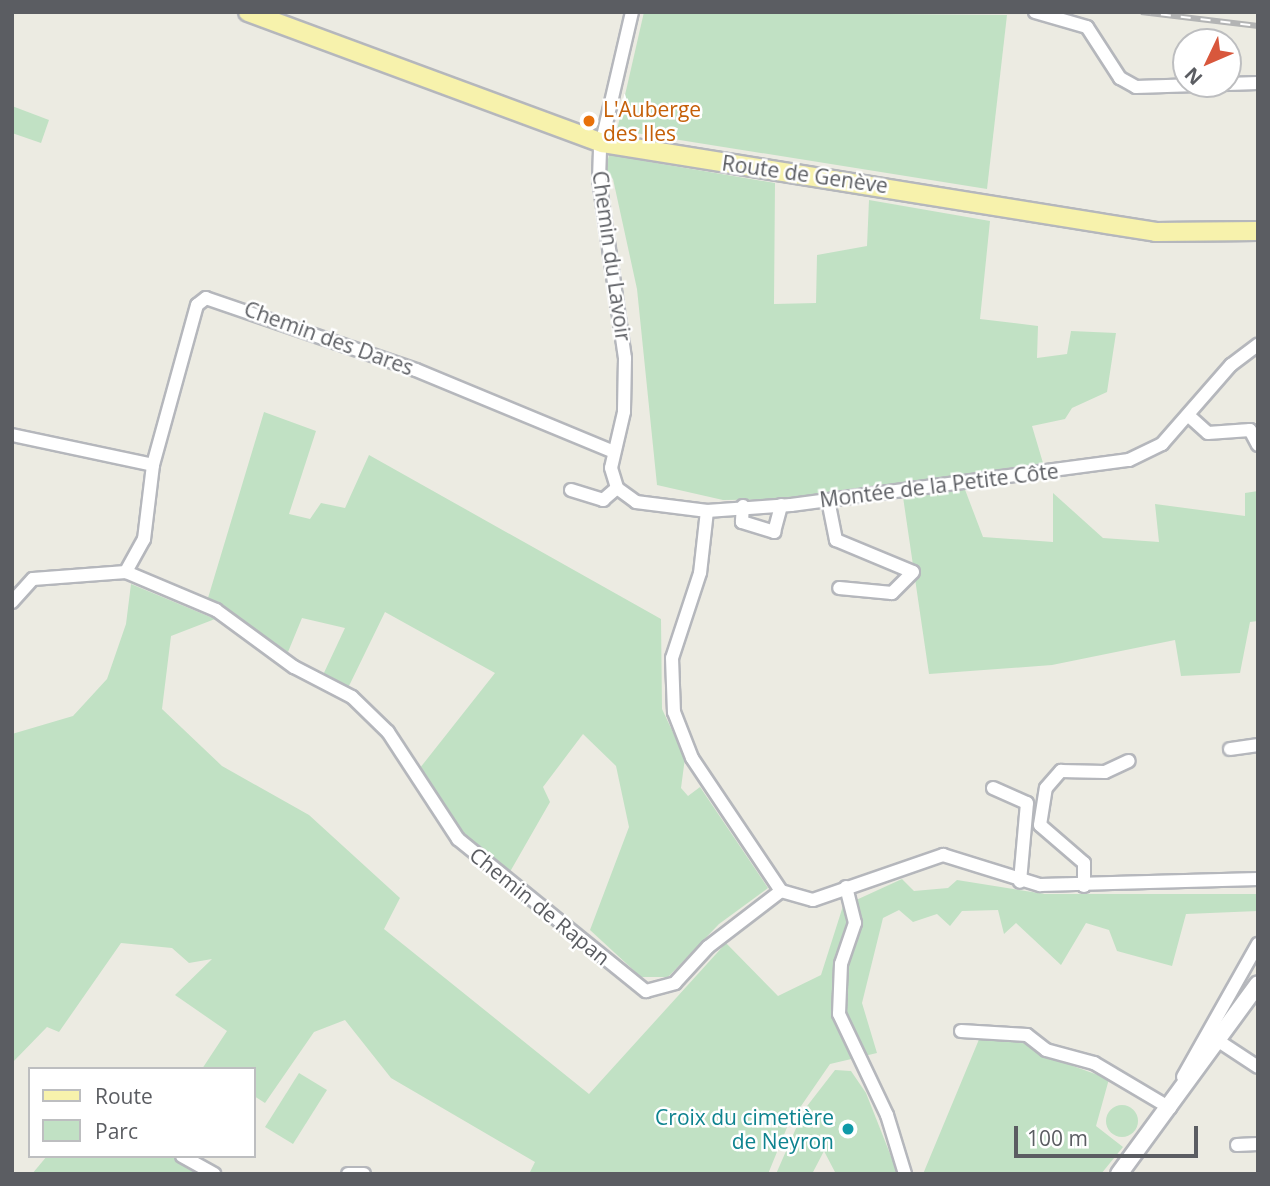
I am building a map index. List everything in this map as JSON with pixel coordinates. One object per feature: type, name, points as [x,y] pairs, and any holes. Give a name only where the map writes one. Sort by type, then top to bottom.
[{"type":"main road","name":"Route de Genève","points":[[248,12],[603,143],[1156,232],[1258,231]]},
{"type":"street","name":"Chemin du Lavoir","points":[[614,452],[625,358],[599,180],[603,143],[632,12]]},
{"type":"street","points":[[1035,12],[1087,27],[1121,78],[1136,87],[1258,83]]},
{"type":"street","name":"Chemin des Dares","points":[[126,572],[144,539],[153,465],[197,305],[206,298],[416,370],[614,452]]},
{"type":"street","name":"Montée de la Petite Côte","points":[[617,488],[636,502],[707,510],[828,500],[1129,460],[1162,444],[1231,365],[1258,345]]},
{"type":"street","points":[[1189,416],[1208,433],[1250,430],[1258,445]]},
{"type":"street","points":[[12,435],[153,465]]},
{"type":"street","points":[[571,490],[603,500],[617,488],[614,452]]},
{"type":"street","points":[[828,500],[836,540],[913,572],[892,593],[839,588]]},
{"type":"street","points":[[743,506],[741,522],[774,532],[781,505]]},
{"type":"street","points":[[707,510],[700,573],[672,658],[674,712],[692,758],[781,891],[802,901],[943,855],[1020,882],[1084,886],[1258,879]]},
{"type":"street","points":[[12,602],[33,579],[126,572]]},
{"type":"street","name":"Chemin de Rapan","points":[[126,572],[189,599],[352,697],[388,732],[457,839],[646,991],[675,983],[708,947],[781,891]]},
{"type":"street","points":[[1230,749],[1258,745]]},
{"type":"street","points":[[1084,886],[1084,863],[1040,825],[1046,788],[1061,771],[1105,772],[1129,761]]},
{"type":"street","points":[[993,788],[1027,803],[1020,882]]},
{"type":"street","points":[[846,887],[855,923],[841,964],[839,1014],[887,1115],[905,1174]]},
{"type":"street","points":[[1170,1108],[1233,979],[1258,944]]},
{"type":"street","points":[[1119,1174],[1220,1042],[1258,984]]},
{"type":"street","points":[[961,1031],[1027,1035],[1170,1108]]},
{"type":"street","points":[[1220,1042],[1258,1067]]},
{"type":"street","points":[[1237,1145],[1258,1144]]},
{"type":"street","points":[[186,1158],[214,1174]]},
{"type":"street","points":[[348,1174],[364,1174]]},
{"type":"green space","points":[[644,12],[1007,15],[987,189],[617,130]]},
{"type":"green space","points":[[12,106],[49,120],[41,143],[12,133]]},
{"type":"green space","points":[[609,155],[775,183],[774,304],[816,303],[817,255],[867,246],[869,200],[990,221],[980,319],[1038,326],[1037,358],[1067,354],[1071,331],[1116,333],[1107,392],[1072,408],[1065,419],[1032,426],[1043,463],[793,499],[723,500],[657,485],[637,289],[613,179],[605,172]]},
{"type":"green space","points":[[264,412],[316,431],[289,514],[310,519],[321,503],[345,508],[369,455],[661,619],[662,709],[685,758],[681,788],[688,796],[700,787],[768,888],[719,924],[668,977],[641,977],[590,930],[629,827],[616,766],[583,734],[543,787],[550,802],[507,877],[459,834],[416,773],[495,673],[385,612],[347,690],[322,677],[345,628],[302,618],[288,652],[208,598]]},
{"type":"green space","points":[[964,487],[983,537],[1053,542],[1053,493],[1103,538],[1159,542],[1155,504],[1245,516],[1245,493],[1258,491],[1258,621],[1250,622],[1240,673],[1181,676],[1175,640],[1052,665],[929,674],[903,497]]},
{"type":"green space","points":[[131,584],[215,619],[171,636],[162,709],[222,766],[309,815],[400,898],[384,929],[589,1094],[726,943],[778,996],[821,975],[843,906],[902,879],[914,891],[948,888],[957,880],[1045,894],[1258,894],[1258,911],[1186,914],[1172,966],[1117,951],[1109,930],[1086,923],[1061,965],[1016,923],[1004,934],[998,910],[962,911],[950,926],[937,914],[913,922],[899,910],[883,918],[862,1003],[877,1053],[830,1064],[788,1125],[768,1174],[529,1174],[535,1162],[391,1078],[345,1020],[314,1032],[265,1103],[256,1097],[256,1067],[203,1067],[227,1031],[175,995],[212,959],[189,963],[172,948],[121,943],[59,1032],[47,1027],[12,1063],[12,734],[73,716],[107,679],[126,624]]},
{"type":"green space","points":[[980,1037],[1023,1040],[1037,1053],[1109,1079],[1096,1126],[1123,1147],[1101,1174],[923,1174]]},
{"type":"green space","points":[[835,1070],[851,1071],[866,1093],[898,1174],[836,1174],[824,1151],[812,1174],[776,1174],[804,1110]]},
{"type":"green space","points":[[299,1073],[327,1090],[293,1144],[265,1127]]},
{"type":"green space","points":[[1122,1105],[1133,1110],[1138,1121],[1133,1132],[1122,1137],[1111,1132],[1106,1121],[1111,1110]]},
{"type":"green space","points":[[45,1158],[180,1158],[208,1174],[32,1174]]},
{"type":"railway","points":[[1141,12],[1258,26]]},
{"type":"place","name":"L'Auberge des Iles","points":[[589,121]]},
{"type":"place","name":"Croix du cimetière de Neyron","points":[[848,1129]]}]
